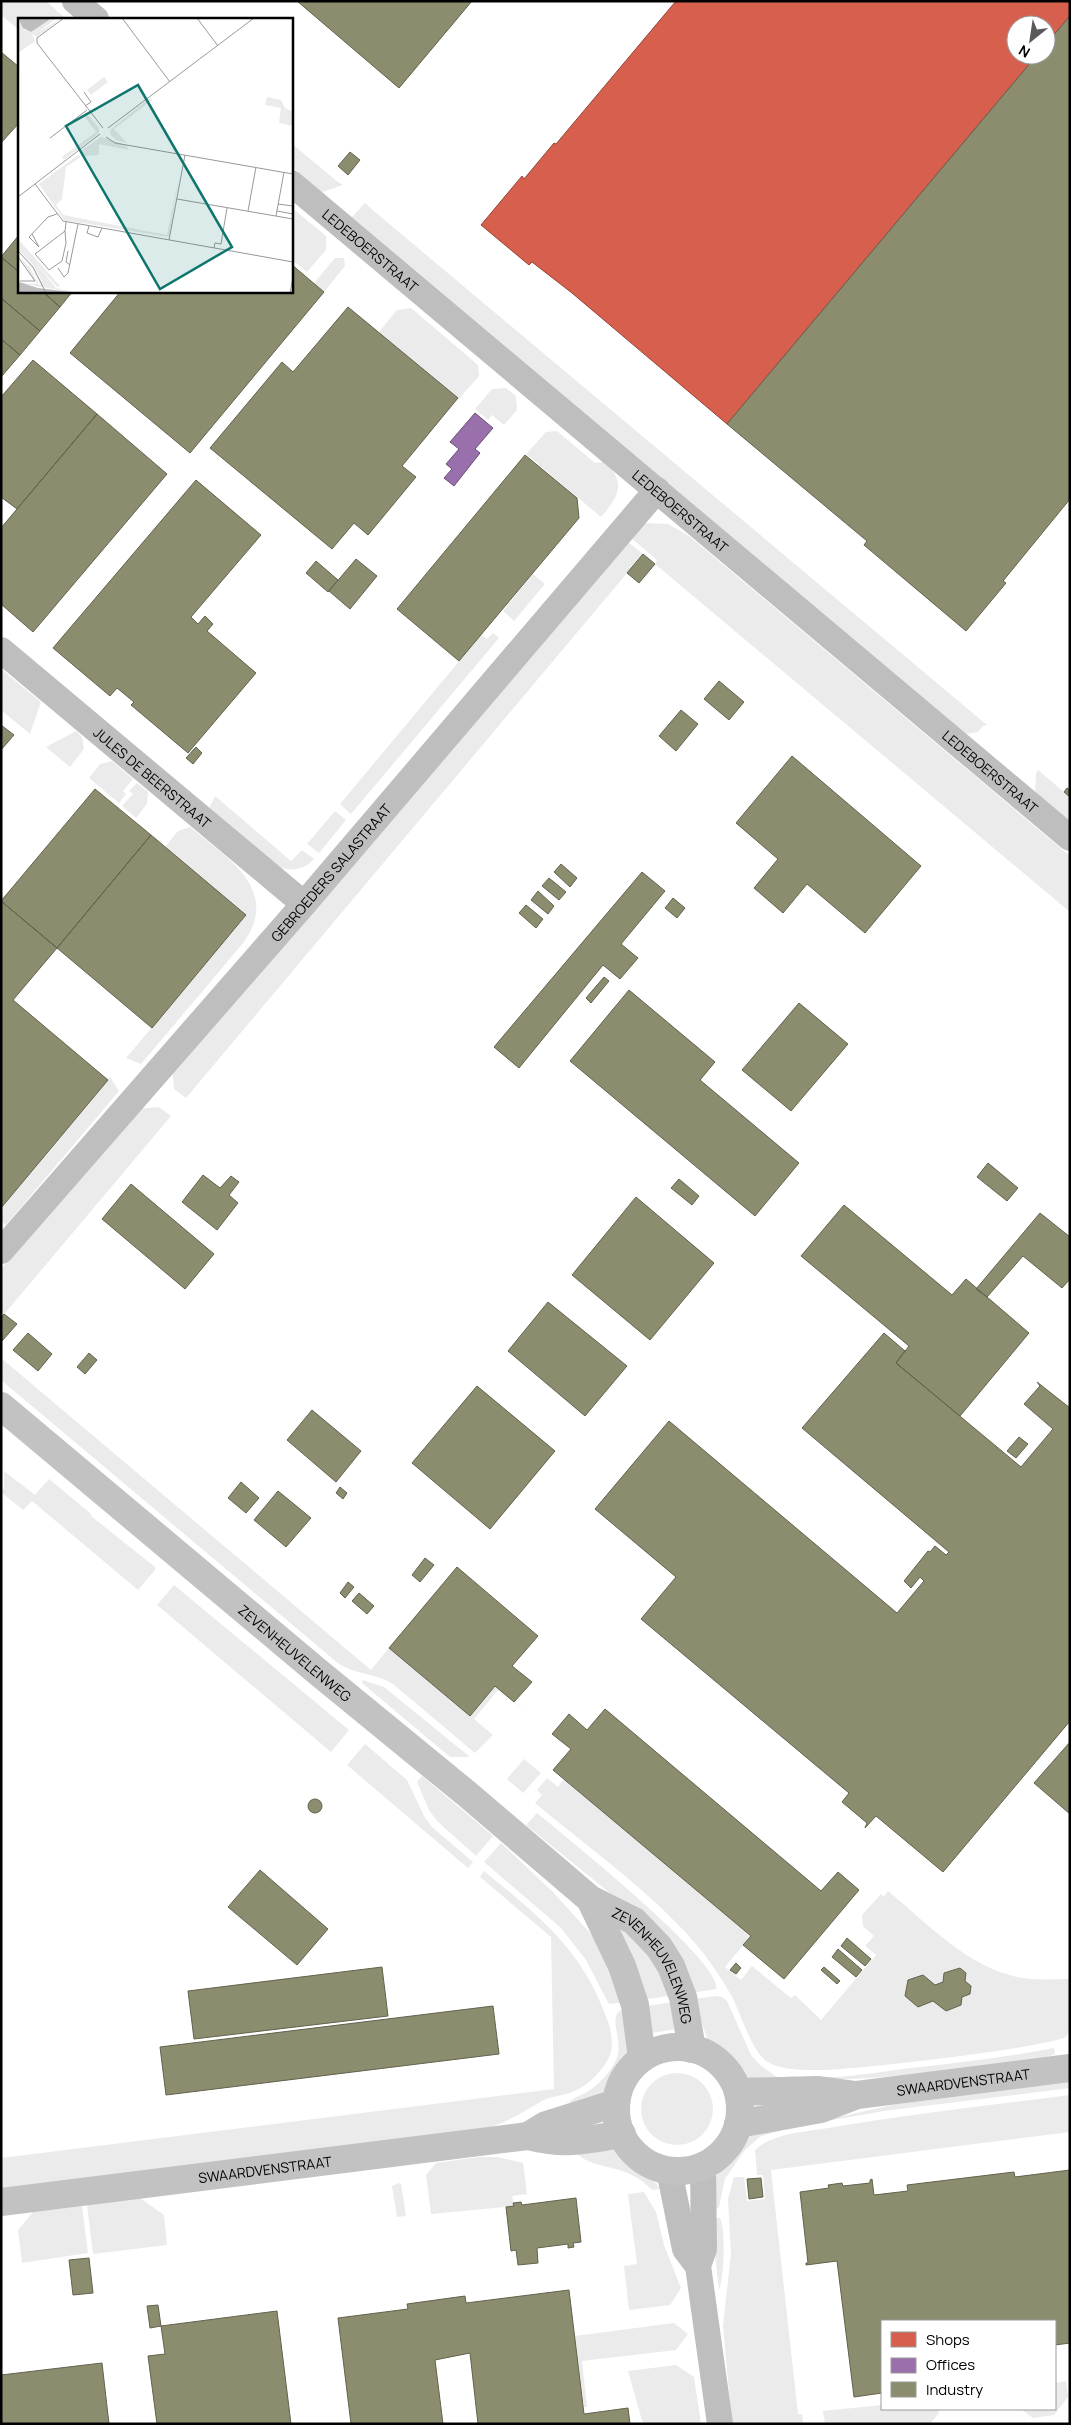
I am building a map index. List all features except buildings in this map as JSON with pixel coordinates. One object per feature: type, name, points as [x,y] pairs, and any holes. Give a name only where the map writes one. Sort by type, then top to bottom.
[{"type":"street","points":[[75,1],[95,18]]},
{"type":"street","name":"LEDEBOERSTRAAT","points":[[292,184],[1070,838]]},
{"type":"street","name":"GEBROEDERS SALASTRAAT","points":[[1,1251],[304,904],[657,490]]},
{"type":"street","name":"JULES DE BEERSTRAAT","points":[[1,650],[304,904]]},
{"type":"street","name":"ZEVENHEUVELENWEG","points":[[1,1406],[318,1672],[467,1794],[590,1899],[634,1921],[660,1947],[671,1966],[684,1997],[692,2049]]},
{"type":"street","name":"ZEVENHEUVELENWEG","points":[[590,1899],[622,1966],[632,1997],[642,2058]]},
{"type":"street","points":[[666,2048],[692,2049],[708,2054],[721,2064],[731,2077],[738,2092],[740,2103],[738,2124],[734,2137],[726,2149],[703,2165],[686,2170],[669,2170],[650,2164],[633,2151],[622,2134],[616,2114],[616,2104],[620,2086],[629,2071],[642,2058],[666,2048]]},
{"type":"street","name":"SWAARDVENSTRAAT","points":[[738,2124],[821,2109],[857,2095],[1070,2068]]},
{"type":"street","name":"SWAARDVENSTRAAT","points":[[738,2092],[819,2090],[857,2095]]},
{"type":"street","name":"SWAARDVENSTRAAT","points":[[528,2136],[546,2125],[616,2104]]},
{"type":"street","name":"SWAARDVENSTRAAT","points":[[1,2202],[528,2136],[552,2142],[572,2142],[622,2134]]},
{"type":"street","points":[[703,2165],[704,2249],[698,2266],[720,2424]]},
{"type":"street","points":[[669,2170],[685,2249],[698,2266]]},
{"type":"shaded area","points":[[1,1],[46,1],[65,18],[18,18],[18,29],[1,15]]},
{"type":"shaded area","points":[[292,144],[343,185],[322,192],[292,167]]},
{"type":"shaded area","points":[[365,203],[987,725],[983,726],[978,732],[966,734],[352,217]]},
{"type":"shaded area","points":[[292,208],[326,236],[326,250],[307,272],[292,260]]},
{"type":"shaded area","points":[[335,258],[344,258],[345,266],[324,292],[314,283]]},
{"type":"shaded area","points":[[411,308],[478,365],[479,376],[459,399],[379,332],[397,310]]},
{"type":"shaded area","points":[[506,388],[516,396],[517,410],[504,425],[492,415],[488,420],[475,409],[492,389]]},
{"type":"shaded area","points":[[557,431],[595,463],[605,462],[616,476],[618,490],[616,497],[601,517],[526,454],[546,432]]},
{"type":"shaded area","points":[[644,523],[668,524],[689,536],[1070,856],[1070,912],[655,564],[657,560],[623,531]]},
{"type":"shaded area","points":[[619,535],[643,554],[186,1098],[174,1089],[172,1066]]},
{"type":"shaded area","points":[[533,574],[545,584],[514,621],[503,611]]},
{"type":"shaded area","points":[[493,633],[499,638],[351,814],[340,804],[481,635],[487,639]]},
{"type":"shaded area","points":[[1,669],[41,702],[30,734],[1,710]]},
{"type":"shaded area","points":[[76,731],[82,737],[84,749],[70,767],[46,747]]},
{"type":"shaded area","points":[[112,761],[133,779],[123,791],[126,794],[119,803],[89,778],[100,764]]},
{"type":"shaded area","points":[[1038,770],[1070,797],[1070,823],[1035,794],[1036,773]]},
{"type":"shaded area","points":[[137,783],[148,792],[147,804],[136,818],[122,806],[133,794],[129,791]]},
{"type":"shaded area","points":[[215,796],[291,861],[302,850],[314,859],[304,867],[295,869],[286,869],[275,865],[208,810]]},
{"type":"shaded area","points":[[335,811],[346,820],[319,853],[307,844]]},
{"type":"shaded area","points":[[190,827],[219,850],[244,876],[253,890],[256,906],[254,923],[244,942],[141,1064],[126,1058],[246,916],[165,847],[178,831]]},
{"type":"shaded area","points":[[110,1077],[119,1091],[6,1225],[1,1221],[1,1208]]},
{"type":"shaded area","points":[[159,1107],[171,1116],[1,1318],[1,1269],[136,1109]]},
{"type":"shaded area","points":[[1,1358],[371,1670],[389,1648],[469,1716],[495,1686],[527,1713],[498,1690],[474,1719],[493,1735],[475,1753],[393,1684],[339,1664],[1,1380]]},
{"type":"shaded area","points":[[4,1471],[35,1495],[49,1479],[90,1513],[91,1516],[155,1567],[155,1570],[138,1590],[32,1501],[23,1510],[1,1492],[4,1488]]},
{"type":"shaded area","points":[[174,1585],[349,1730],[331,1752],[157,1605]]},
{"type":"shaded area","points":[[363,1680],[384,1687],[470,1757],[450,1757],[362,1683]]},
{"type":"shaded area","points":[[365,1744],[407,1780],[424,1816],[432,1827],[473,1862],[468,1868],[347,1765]]},
{"type":"shaded area","points":[[524,1759],[541,1773],[523,1793],[507,1779]]},
{"type":"shaded area","points":[[422,1776],[493,1836],[476,1856],[437,1821],[429,1810],[417,1782]]},
{"type":"shaded area","points":[[547,1778],[558,1787],[564,1779],[751,1936],[725,1967],[741,1980],[752,1966],[791,1998],[795,1995],[821,2020],[876,1955],[865,1946],[874,1936],[863,1926],[862,1915],[881,1894],[884,1897],[888,1891],[954,1946],[990,1968],[1010,1975],[1031,1979],[1070,1979],[1070,2026],[1067,2036],[1054,2041],[992,2052],[840,2069],[793,2069],[772,2064],[766,2061],[756,2049],[725,1985],[708,1959],[686,1933],[646,1894],[535,1803],[542,1795],[537,1790]]},
{"type":"shaded area","points":[[537,1813],[607,1871],[669,1927],[695,1953],[712,1975],[716,1989],[691,1993],[621,1902],[526,1825]]},
{"type":"shaded area","points":[[501,1843],[553,1892],[599,1943],[625,2002],[609,2004],[586,1960],[561,1928],[484,1862]]},
{"type":"shaded area","points":[[484,1871],[522,1902],[555,1934],[570,1951],[595,1990],[609,2026],[612,2044],[610,2056],[603,2067],[584,2086],[572,2092],[544,2100],[510,2119],[487,2128],[1,2191],[1,2158],[554,2089],[551,1937],[480,1877]]},
{"type":"shaded area","points":[[624,1929],[633,1932],[675,1995],[641,2000],[618,1933]]},
{"type":"shaded area","points":[[722,1997],[727,2001],[751,2055],[760,2065],[780,2079],[751,2080],[745,2077],[708,2040],[693,1999]]},
{"type":"shaded area","points":[[672,2002],[677,2029],[652,2033],[647,2006]]},
{"type":"shaded area","points":[[623,2009],[628,2055],[624,2062],[608,2088],[596,2099],[568,2105],[574,2098],[595,2086],[607,2074],[616,2060],[619,2046],[615,2022],[618,2012]]},
{"type":"shaded area","points":[[1054,2048],[1055,2054],[1044,2058],[916,2074],[851,2079],[787,2078],[790,2076],[820,2078],[866,2074],[983,2060]]},
{"type":"shaded area","points":[[677,2073],[697,2079],[707,2089],[713,2109],[707,2129],[697,2139],[677,2145],[657,2139],[647,2129],[641,2109],[647,2089],[657,2079]]},
{"type":"shaded area","points":[[1070,2082],[1070,2088],[884,2111],[798,2126],[897,2104]]},
{"type":"shaded area","points":[[1070,2095],[1070,2132],[771,2170],[798,2414],[802,2414],[803,2424],[732,2424],[723,2326],[731,2254],[728,2199],[734,2177],[744,2177],[747,2201],[765,2199],[763,2175],[757,2175],[755,2150],[763,2144],[782,2136],[803,2132]]},
{"type":"shaded area","points":[[785,2124],[785,2129],[761,2136],[744,2151],[725,2179],[719,2207],[710,2212],[711,2194],[716,2178],[724,2164],[741,2143],[747,2136],[756,2131]]},
{"type":"shaded area","points":[[607,2148],[636,2165],[660,2189],[652,2190],[633,2175],[592,2163],[581,2157],[578,2153]]},
{"type":"shaded area","points":[[479,2157],[497,2157],[523,2163],[527,2194],[512,2196],[514,2206],[431,2214],[426,2175],[436,2163]]},
{"type":"shaded area","points":[[401,2184],[406,2216],[397,2217],[392,2186]]},
{"type":"shaded area","points":[[644,2192],[656,2212],[664,2245],[681,2288],[670,2305],[629,2310],[624,2266],[637,2264],[628,2194]]},
{"type":"shaded area","points":[[140,2198],[164,2215],[167,2245],[93,2254],[87,2205]]},
{"type":"shaded area","points":[[82,2206],[88,2253],[22,2263],[18,2230],[33,2212]]},
{"type":"shaded area","points":[[720,2218],[724,2254],[719,2290],[711,2219]]},
{"type":"shaded area","points":[[674,2323],[688,2334],[676,2350],[582,2361],[587,2407],[584,2407],[575,2336]]},
{"type":"shaded area","points":[[676,2365],[694,2377],[701,2424],[643,2424],[628,2371]]},
{"type":"shaded area","points":[[1066,2381],[1068,2397],[1054,2415],[1033,2418],[1022,2410],[1056,2410],[1056,2383]]},
{"type":"shaded area","points":[[881,2405],[881,2410],[938,2410],[939,2413],[930,2424],[825,2424],[823,2411]]}]
